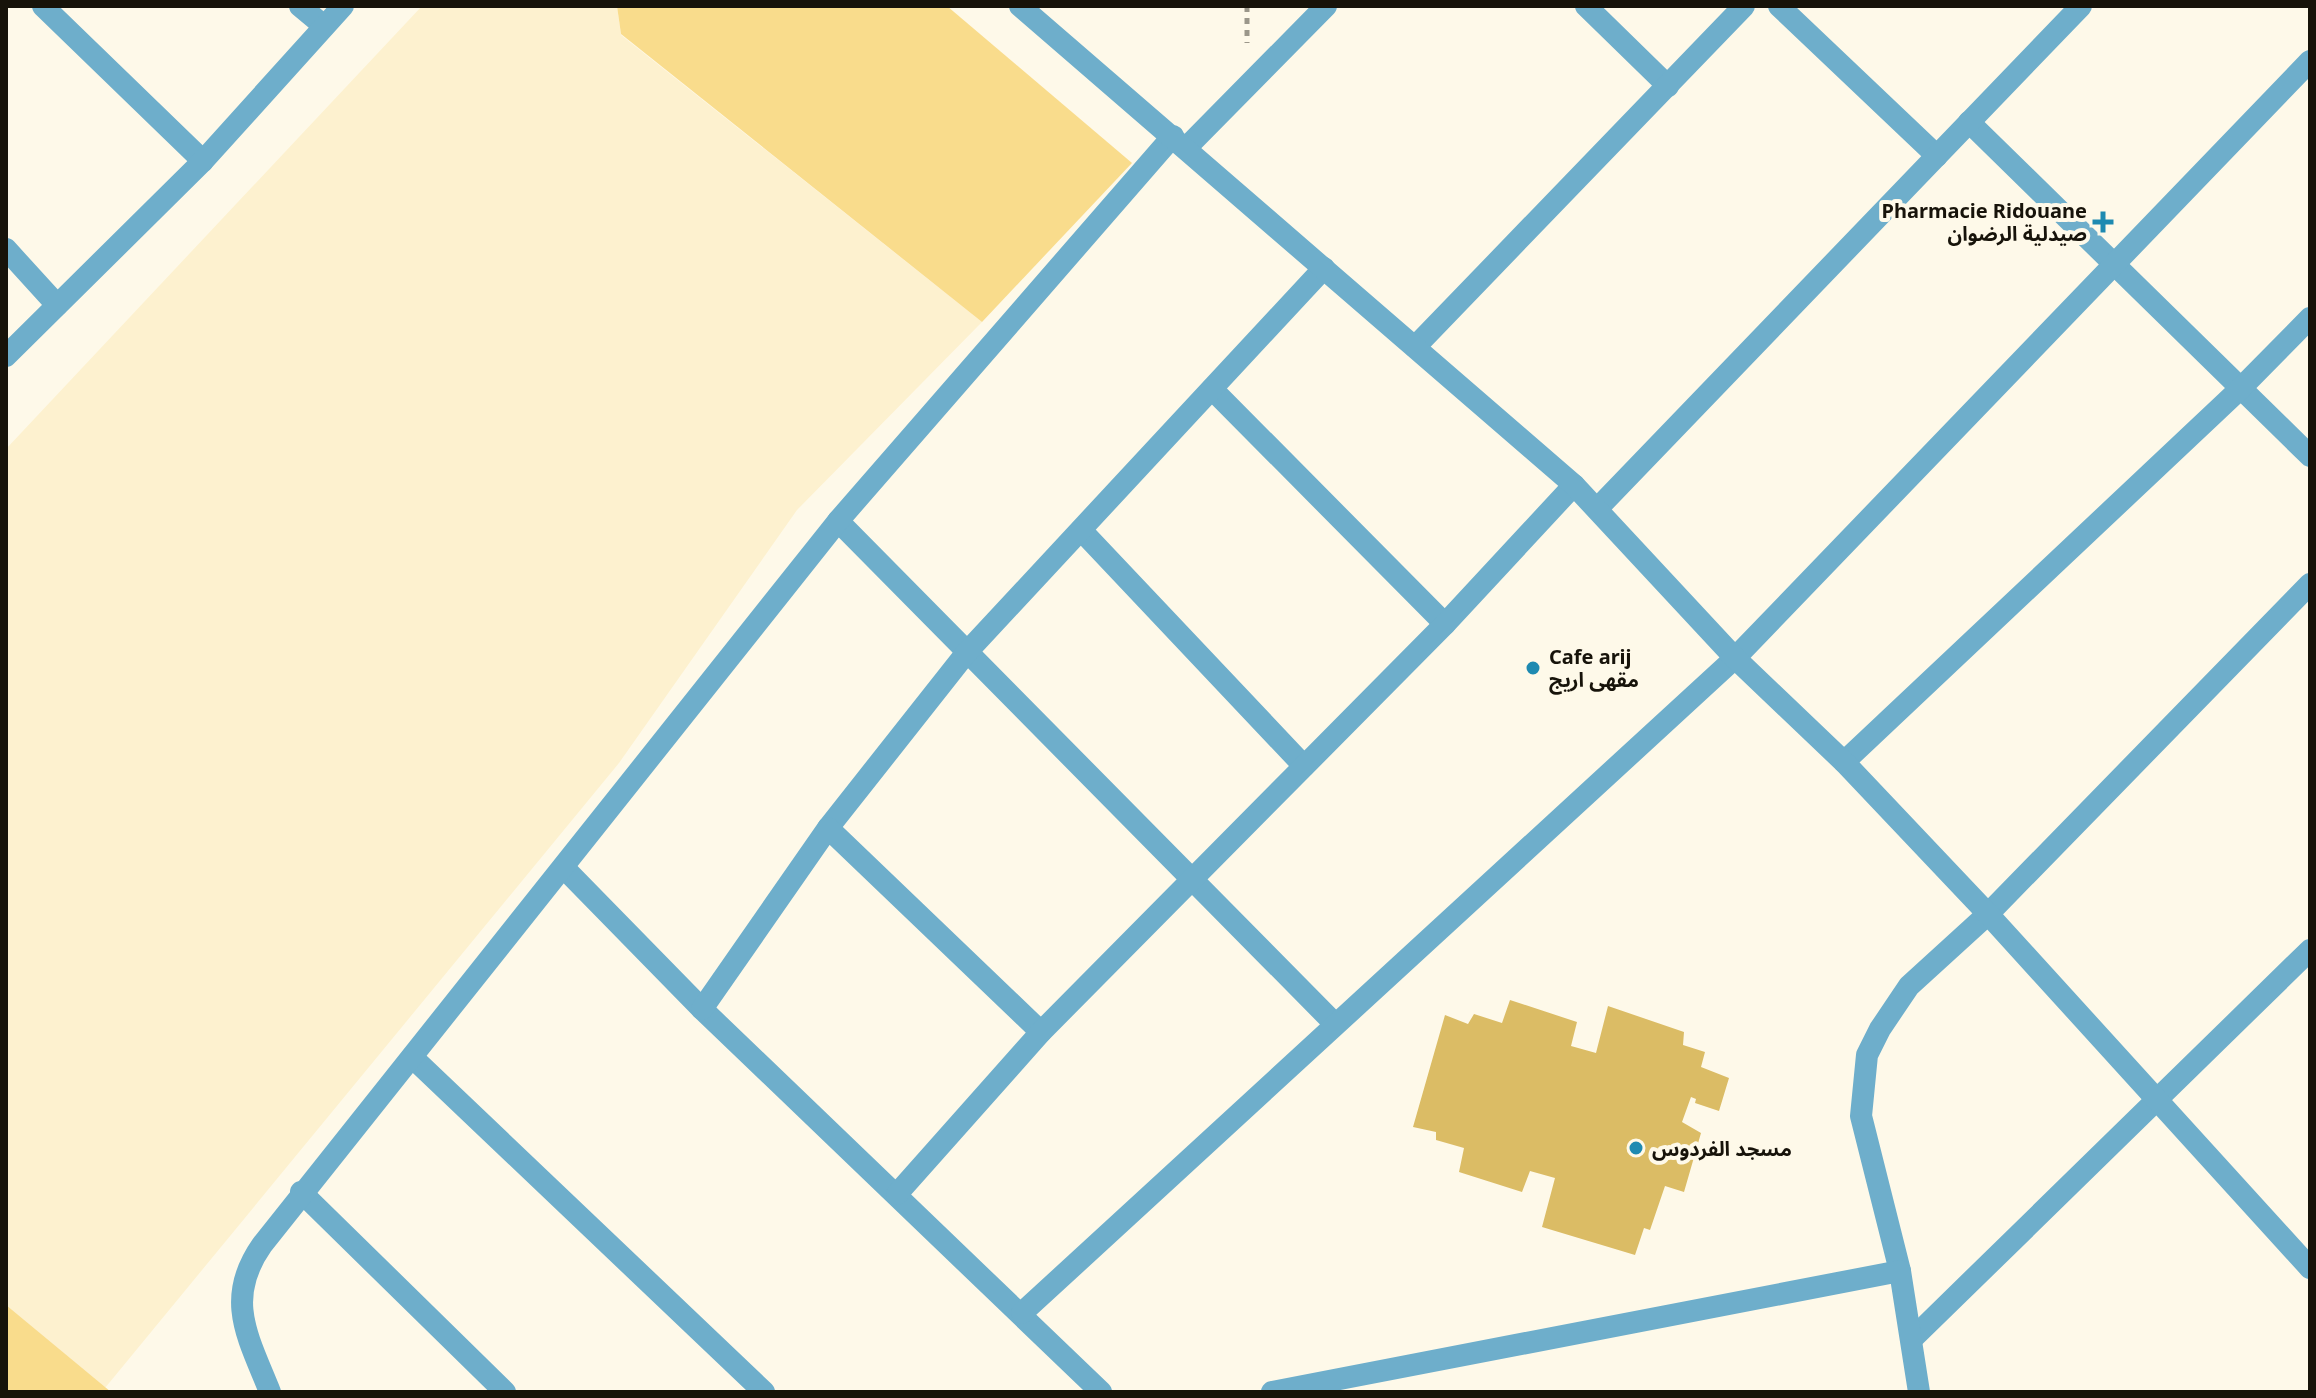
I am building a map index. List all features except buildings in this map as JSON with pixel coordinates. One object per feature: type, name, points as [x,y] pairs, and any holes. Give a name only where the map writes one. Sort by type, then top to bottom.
[{"type":"street","points":[[43,6],[203,161]]},
{"type":"street","points":[[300,6],[324,26]]},
{"type":"street","points":[[6,356],[203,161],[343,6]]},
{"type":"street","points":[[1020,6],[1598,508],[1735,658],[1844,762],[1988,914],[2310,1268]]},
{"type":"street","points":[[270,1392],[242,1314],[243,1278],[250,1261],[301,1192],[565,869],[838,521],[1180,142],[1326,6]]},
{"type":"street","points":[[1586,6],[1668,86]]},
{"type":"street","points":[[1415,347],[1744,6]]},
{"type":"street","points":[[1779,6],[1937,156]]},
{"type":"street","points":[[1598,508],[2081,6]]},
{"type":"street","points":[[1022,1313],[1735,658],[2310,61]]},
{"type":"street","points":[[1969,122],[2310,456]]},
{"type":"street","points":[[6,249],[57,305]]},
{"type":"street","points":[[702,1009],[828,828],[967,652],[1324,268]]},
{"type":"street","points":[[1844,762],[2241,388],[2310,318]]},
{"type":"street","points":[[1212,389],[1445,624]]},
{"type":"street","points":[[897,1194],[1041,1032],[1445,624],[1574,485]]},
{"type":"street","points":[[838,521],[1335,1024]]},
{"type":"street","points":[[1081,530],[1304,766]]},
{"type":"street","points":[[1919,1392],[1900,1271],[1861,1116],[1867,1055],[1909,986],[1988,914],[2310,584]]},
{"type":"street","points":[[828,828],[1041,1032]]},
{"type":"street","points":[[565,869],[702,1009],[1101,1392]]},
{"type":"street","points":[[1912,1339],[2160,1100],[2310,950]]},
{"type":"street","points":[[412,1057],[764,1392]]},
{"type":"street","points":[[301,1192],[505,1392]]},
{"type":"street","points":[[1272,1392],[1900,1271]]},
{"type":"shaded area","points":[[422,6],[617,6],[621,35],[982,322],[797,510],[619,763],[105,1388],[6,1306],[6,449]]},
{"type":"shaded area","points":[[617,6],[947,6],[1132,163],[982,322],[621,34]]},
{"type":"shaded area","points":[[6,1305],[111,1392],[6,1392]]},
{"type":"place","name":"Pharmacie Ridouane صيدلية الرضوان","points":[[2103,222]]},
{"type":"place","name":"Cafe arij مقهى اريج","points":[[1533,668]]},
{"type":"place","name":"مسجد الفردوس","points":[[1636,1148]]}]
